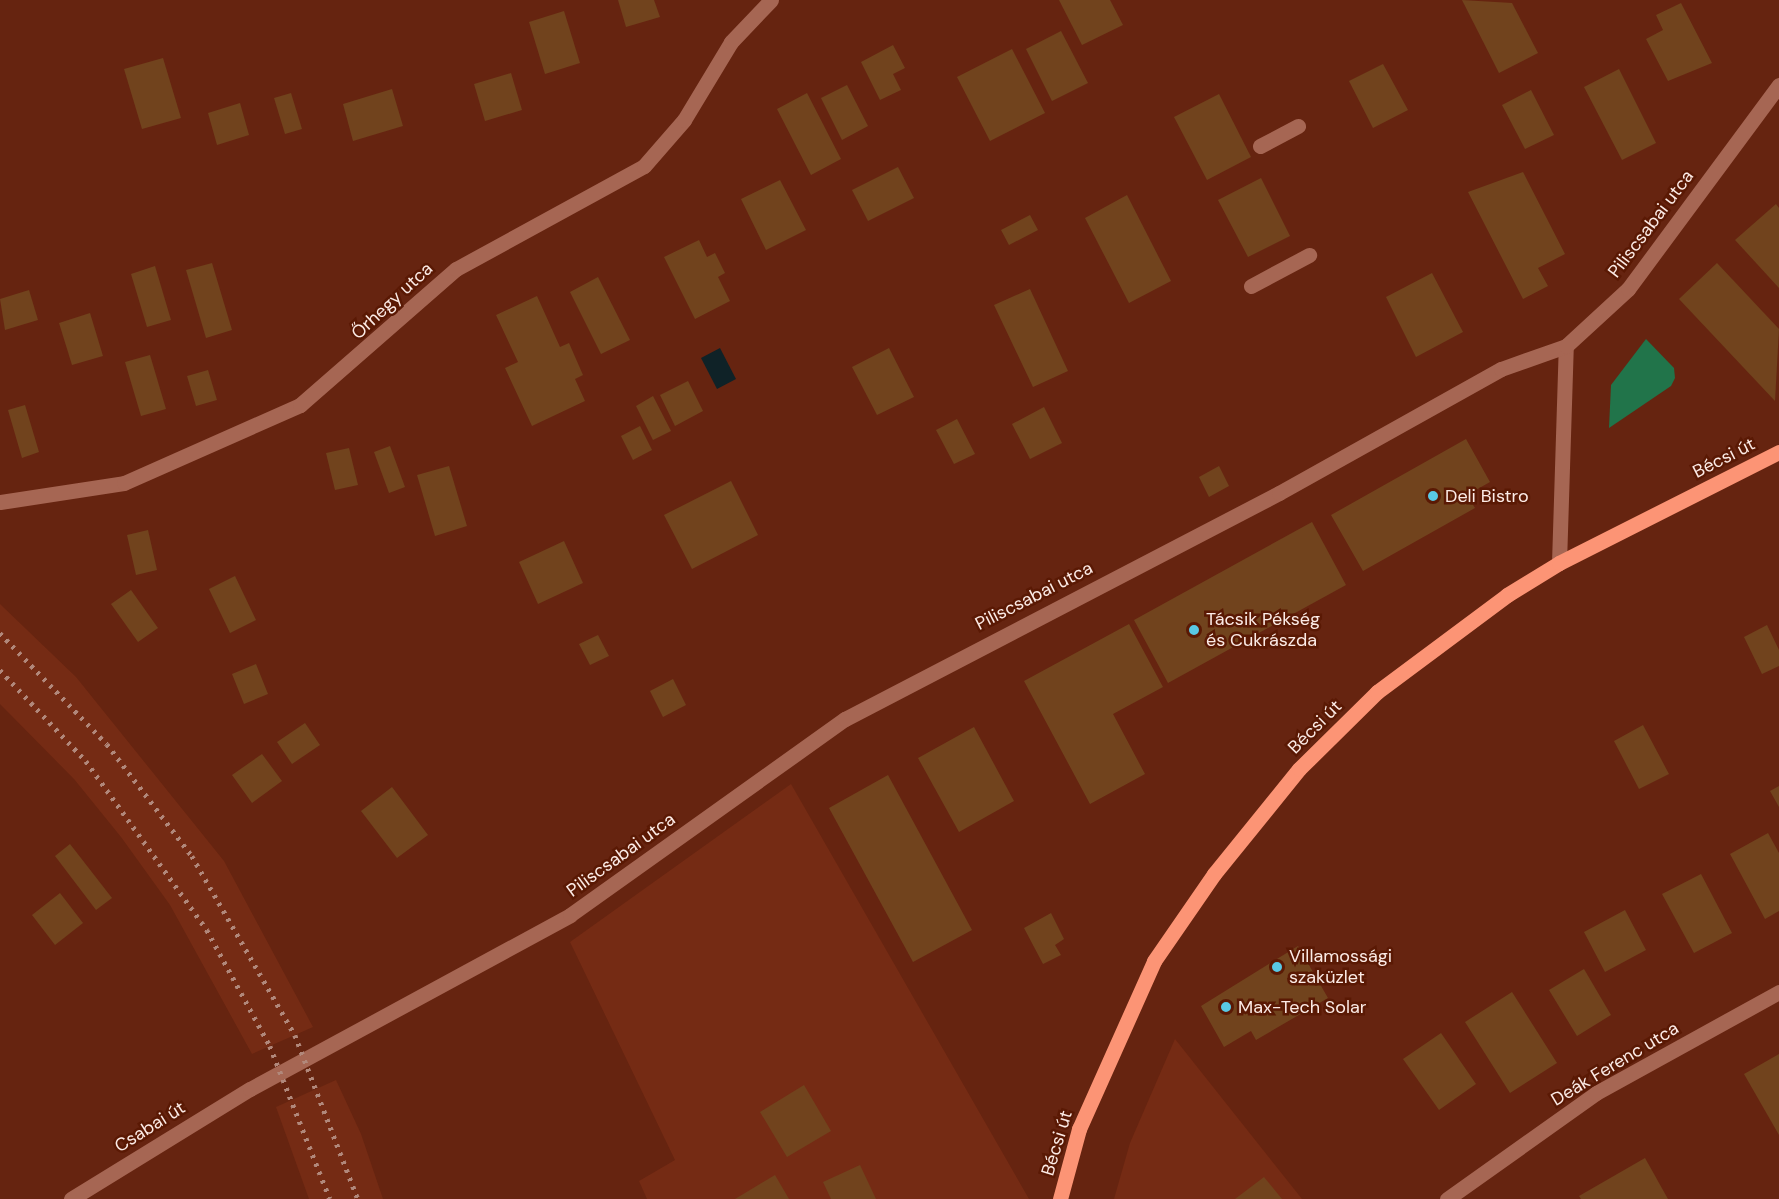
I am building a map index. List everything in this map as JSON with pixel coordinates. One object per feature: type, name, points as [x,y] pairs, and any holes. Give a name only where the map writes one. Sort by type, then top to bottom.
[{"type":"main road","name":"Bécsi út","points":[[1060,1199],[1079,1129],[1113,1048],[1154,961],[1214,874],[1299,769],[1377,692],[1559,563],[1779,452]]},
{"type":"street","name":"Őrhegy utca","points":[[0,502],[124,483],[300,405],[456,269],[644,166],[684,120],[731,42],[771,0]]},
{"type":"street","name":"Piliscsabai utca","points":[[250,1089],[570,915],[817,738],[924,674],[1256,505],[1501,369],[1566,346],[1628,289],[1779,85]]},
{"type":"street","points":[[1260,146],[1298,126]]},
{"type":"street","points":[[1251,286],[1309,255]]},
{"type":"street","points":[[1559,563],[1566,346]]},
{"type":"street","name":"Deák Ferenc utca","points":[[1447,1199],[1596,1093],[1779,992]]},
{"type":"street","name":"Csabai út","points":[[71,1199],[250,1089]]},
{"type":"shaded area","points":[[0,604],[76,677],[224,861],[313,1027],[252,1054],[170,905],[121,837],[74,779],[0,704]]},
{"type":"shaded area","points":[[791,784],[1029,1199],[647,1199],[639,1181],[675,1160],[570,942]]},
{"type":"shaded area","points":[[1175,1039],[1302,1199],[1114,1199],[1130,1143]]},
{"type":"shaded area","points":[[336,1080],[361,1134],[383,1199],[309,1199],[276,1107]]},
{"type":"green space","points":[[1646,339],[1674,368],[1675,378],[1671,386],[1609,428],[1611,385]]},
{"type":"water","points":[[720,348],[736,379],[717,389],[701,358]]},
{"type":"building","points":[[618,0],[654,0],[660,17],[626,27]]},
{"type":"building","points":[[1059,0],[1110,0],[1123,25],[1082,45]]},
{"type":"building","points":[[1462,0],[1512,3],[1538,53],[1499,73]]},
{"type":"building","points":[[1681,3],[1712,63],[1668,81],[1646,39],[1663,30],[1656,15]]},
{"type":"building","points":[[564,11],[580,63],[545,74],[529,22]]},
{"type":"building","points":[[1061,31],[1088,83],[1052,101],[1026,49]]},
{"type":"building","points":[[893,45],[905,68],[893,74],[901,90],[880,100],[861,62]]},
{"type":"building","points":[[1012,49],[1045,113],[990,141],[957,77]]},
{"type":"building","points":[[163,58],[181,118],[142,129],[124,69]]},
{"type":"building","points":[[1383,64],[1408,110],[1373,128],[1349,81]]},
{"type":"building","points":[[1619,69],[1656,143],[1622,160],[1584,87]]},
{"type":"building","points":[[511,73],[522,110],[485,121],[474,84]]},
{"type":"building","points":[[847,85],[868,126],[842,140],[821,98]]},
{"type":"building","points":[[392,89],[403,126],[353,141],[343,104]]},
{"type":"building","points":[[1531,90],[1554,135],[1525,149],[1502,105]]},
{"type":"building","points":[[291,93],[302,129],[285,134],[274,98]]},
{"type":"building","points":[[807,93],[841,159],[811,175],[777,109]]},
{"type":"building","points":[[1219,94],[1251,157],[1207,180],[1174,117]]},
{"type":"building","points":[[240,103],[249,135],[217,145],[208,113]]},
{"type":"building","points":[[898,167],[914,198],[868,221],[852,190]]},
{"type":"building","points":[[1523,172],[1565,254],[1538,268],[1548,286],[1523,299],[1468,192]]},
{"type":"building","points":[[1261,178],[1290,236],[1248,257],[1218,200]]},
{"type":"building","points":[[780,180],[806,230],[766,250],[741,199]]},
{"type":"building","points":[[1127,195],[1171,281],[1129,303],[1085,218]]},
{"type":"building","points":[[1776,204],[1779,208],[1779,288],[1735,240]]},
{"type":"building","points":[[1030,215],[1038,230],[1009,245],[1001,230]]},
{"type":"building","points":[[699,240],[707,257],[715,253],[725,273],[718,277],[730,301],[695,319],[664,257]]},
{"type":"building","points":[[212,263],[232,330],[206,338],[186,270]]},
{"type":"building","points":[[1717,263],[1779,329],[1775,401],[1679,299]]},
{"type":"building","points":[[155,266],[171,320],[147,327],[131,274]]},
{"type":"building","points":[[1432,273],[1463,332],[1416,357],[1386,297]]},
{"type":"building","points":[[598,277],[630,340],[601,354],[570,292]]},
{"type":"building","points":[[1030,289],[1068,371],[1033,387],[994,305]]},
{"type":"building","points":[[29,290],[38,320],[5,330],[0,299]]},
{"type":"building","points":[[537,296],[560,347],[569,343],[583,375],[575,379],[585,401],[532,426],[505,368],[518,362],[496,315]]},
{"type":"building","points":[[90,313],[103,356],[72,365],[59,323]]},
{"type":"building","points":[[889,348],[914,397],[877,415],[852,367]]},
{"type":"building","points":[[150,355],[166,409],[141,416],[125,362]]},
{"type":"building","points":[[208,370],[217,400],[196,406],[187,376]]},
{"type":"building","points":[[688,381],[703,411],[675,426],[660,395]]},
{"type":"building","points":[[653,396],[671,431],[653,440],[636,406]]},
{"type":"building","points":[[25,405],[39,452],[22,458],[8,410]]},
{"type":"building","points":[[1044,407],[1062,443],[1030,459],[1012,424]]},
{"type":"building","points":[[957,419],[975,454],[954,464],[936,430]]},
{"type":"building","points":[[640,426],[652,450],[633,460],[621,436]]},
{"type":"building","points":[[1466,439],[1490,482],[1467,495],[1475,508],[1363,571],[1331,515]]},
{"type":"building","points":[[390,446],[405,487],[389,493],[374,452]]},
{"type":"building","points":[[349,448],[358,485],[335,490],[326,453]]},
{"type":"building","points":[[449,466],[467,526],[435,536],[417,475]]},
{"type":"building","points":[[1219,466],[1229,486],[1209,497],[1199,477]]},
{"type":"building","points":[[731,481],[758,535],[692,569],[664,515]]},
{"type":"building","points":[[1312,522],[1346,585],[1168,683],[1134,620]]},
{"type":"building","points":[[148,530],[157,570],[136,575],[127,535]]},
{"type":"building","points":[[564,541],[583,583],[538,604],[519,562]]},
{"type":"building","points":[[235,576],[256,620],[230,633],[209,589]]},
{"type":"building","points":[[131,590],[158,628],[138,642],[111,604]]},
{"type":"building","points":[[1129,624],[1163,687],[1113,714],[1145,774],[1090,804],[1024,681]]},
{"type":"building","points":[[1767,625],[1779,650],[1779,666],[1762,674],[1744,637]]},
{"type":"building","points":[[598,635],[609,656],[590,665],[579,644]]},
{"type":"building","points":[[256,664],[268,694],[244,704],[232,674]]},
{"type":"building","points":[[673,679],[686,705],[663,717],[650,691]]},
{"type":"building","points":[[305,723],[320,745],[292,764],[277,742]]},
{"type":"building","points":[[1643,725],[1669,774],[1639,789],[1614,741]]},
{"type":"building","points":[[974,727],[1014,801],[959,832],[918,758]]},
{"type":"building","points":[[262,754],[282,781],[252,803],[232,775]]},
{"type":"building","points":[[888,775],[972,930],[913,962],[829,808]]},
{"type":"building","points":[[1779,786],[1779,807],[1770,791]]},
{"type":"building","points":[[392,787],[428,835],[397,858],[361,811]]},
{"type":"building","points":[[1768,833],[1779,853],[1779,911],[1765,919],[1730,854]]},
{"type":"building","points":[[70,844],[112,898],[96,910],[55,856]]},
{"type":"building","points":[[1701,874],[1732,933],[1694,953],[1662,894]]},
{"type":"building","points":[[60,893],[83,923],[55,945],[32,915]]},
{"type":"building","points":[[1625,910],[1646,950],[1605,972],[1584,932]]},
{"type":"building","points":[[1051,913],[1064,939],[1055,945],[1061,955],[1043,964],[1024,928]]},
{"type":"building","points":[[1298,946],[1328,998],[1256,1040],[1251,1031],[1224,1047],[1201,1006]]},
{"type":"building","points":[[1584,969],[1611,1015],[1577,1036],[1549,990]]},
{"type":"building","points":[[1512,992],[1557,1063],[1510,1093],[1465,1022]]},
{"type":"building","points":[[1441,1033],[1476,1084],[1439,1110],[1403,1059]]},
{"type":"building","points":[[1779,1054],[1779,1135],[1744,1074]]},
{"type":"building","points":[[804,1085],[831,1131],[787,1157],[760,1112]]},
{"type":"building","points":[[1645,1158],[1668,1199],[1581,1199],[1579,1196]]},
{"type":"building","points":[[860,1165],[876,1199],[831,1199],[823,1182]]},
{"type":"building","points":[[775,1175],[789,1199],[735,1199]]},
{"type":"building","points":[[1264,1177],[1282,1199],[1235,1199]]},
{"type":"railway","points":[[0,633],[107,744],[192,856],[295,1035],[358,1199]]},
{"type":"railway","points":[[0,670],[86,761],[207,930],[270,1046],[330,1199]]},
{"type":"place","name":"Deli Bistro","points":[[1433,496]]},
{"type":"place","name":"Tácsik Pékség és Cukrászda","points":[[1194,630]]},
{"type":"place","name":"Villamossági szaküzlet","points":[[1277,967]]},
{"type":"place","name":"Max-Tech Solar","points":[[1226,1007]]}]
